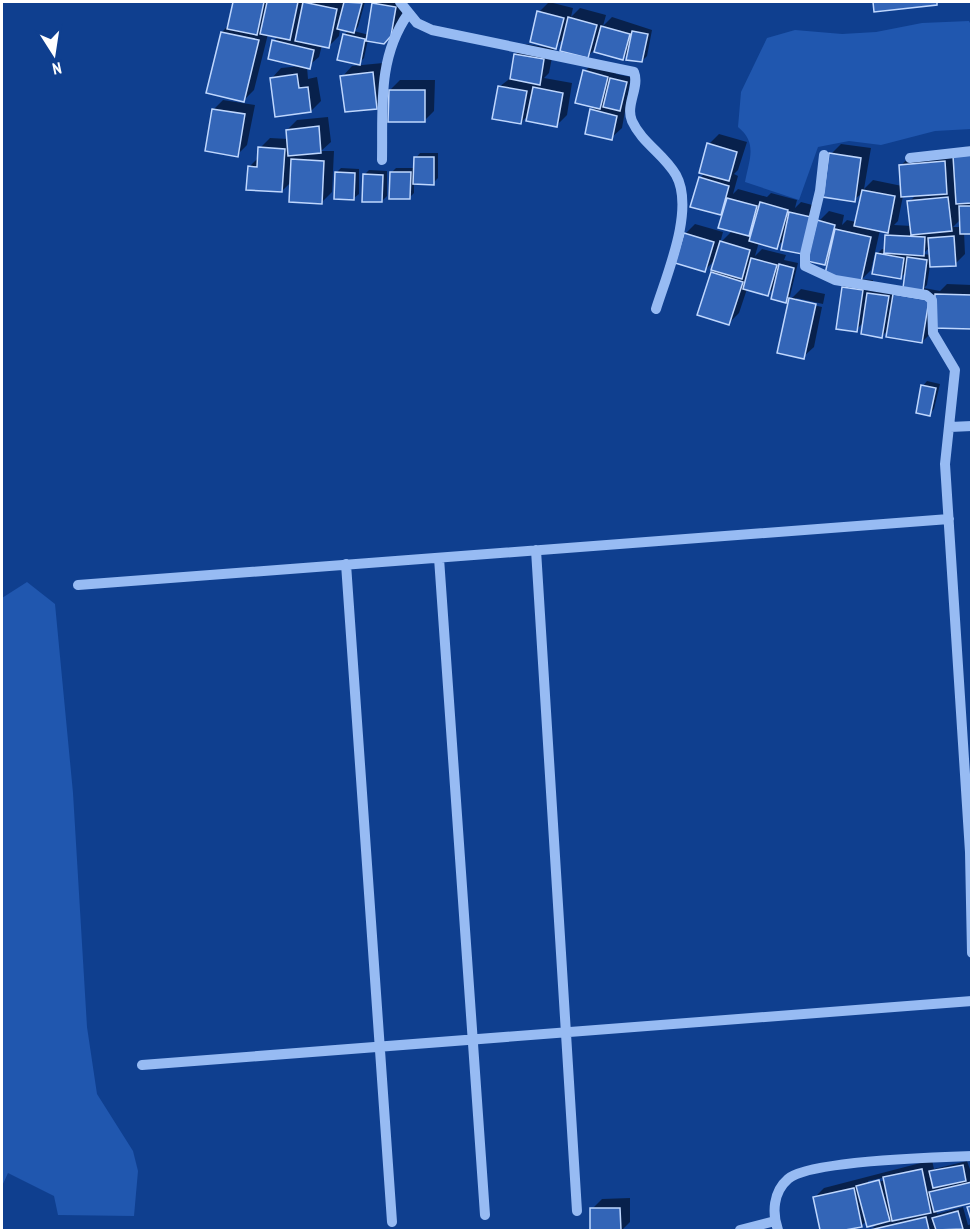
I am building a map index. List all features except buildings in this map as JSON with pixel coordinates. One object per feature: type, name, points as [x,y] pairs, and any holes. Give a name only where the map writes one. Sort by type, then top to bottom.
[{"type":"street","points":[[400,2],[417,23],[432,30],[633,72],[636,77],[629,108],[631,119],[639,133],[677,176],[682,192],[679,232],[656,309]]},
{"type":"street","points":[[382,160],[384,72],[395,35],[408,14]]},
{"type":"street","points":[[910,158],[972,151]]},
{"type":"street","points":[[824,155],[820,191],[805,254],[805,266],[835,280],[930,297],[933,333],[955,370],[951,427],[945,464],[970,852],[972,952]]},
{"type":"street","points":[[951,427],[972,426]]},
{"type":"street","points":[[78,585],[949,519]]},
{"type":"street","points":[[536,550],[577,1211]]},
{"type":"street","points":[[439,558],[485,1215]]},
{"type":"street","points":[[345,564],[392,1222]]},
{"type":"street","points":[[142,1065],[972,1001]]},
{"type":"street","points":[[740,1230],[776,1226],[776,1196],[789,1178],[804,1172],[873,1161],[972,1156]]},
{"type":"shaded area","points":[[969,21],[972,27],[971,129],[935,131],[881,145],[849,141],[818,147],[799,200],[745,182],[750,146],[748,139],[738,127],[741,92],[767,38],[795,30],[842,34],[876,32],[922,23]]},
{"type":"shaded area","points":[[27,582],[55,604],[73,793],[87,1027],[97,1094],[133,1151],[138,1171],[134,1216],[58,1215],[54,1196],[8,1173],[2,1186],[2,598]]}]
